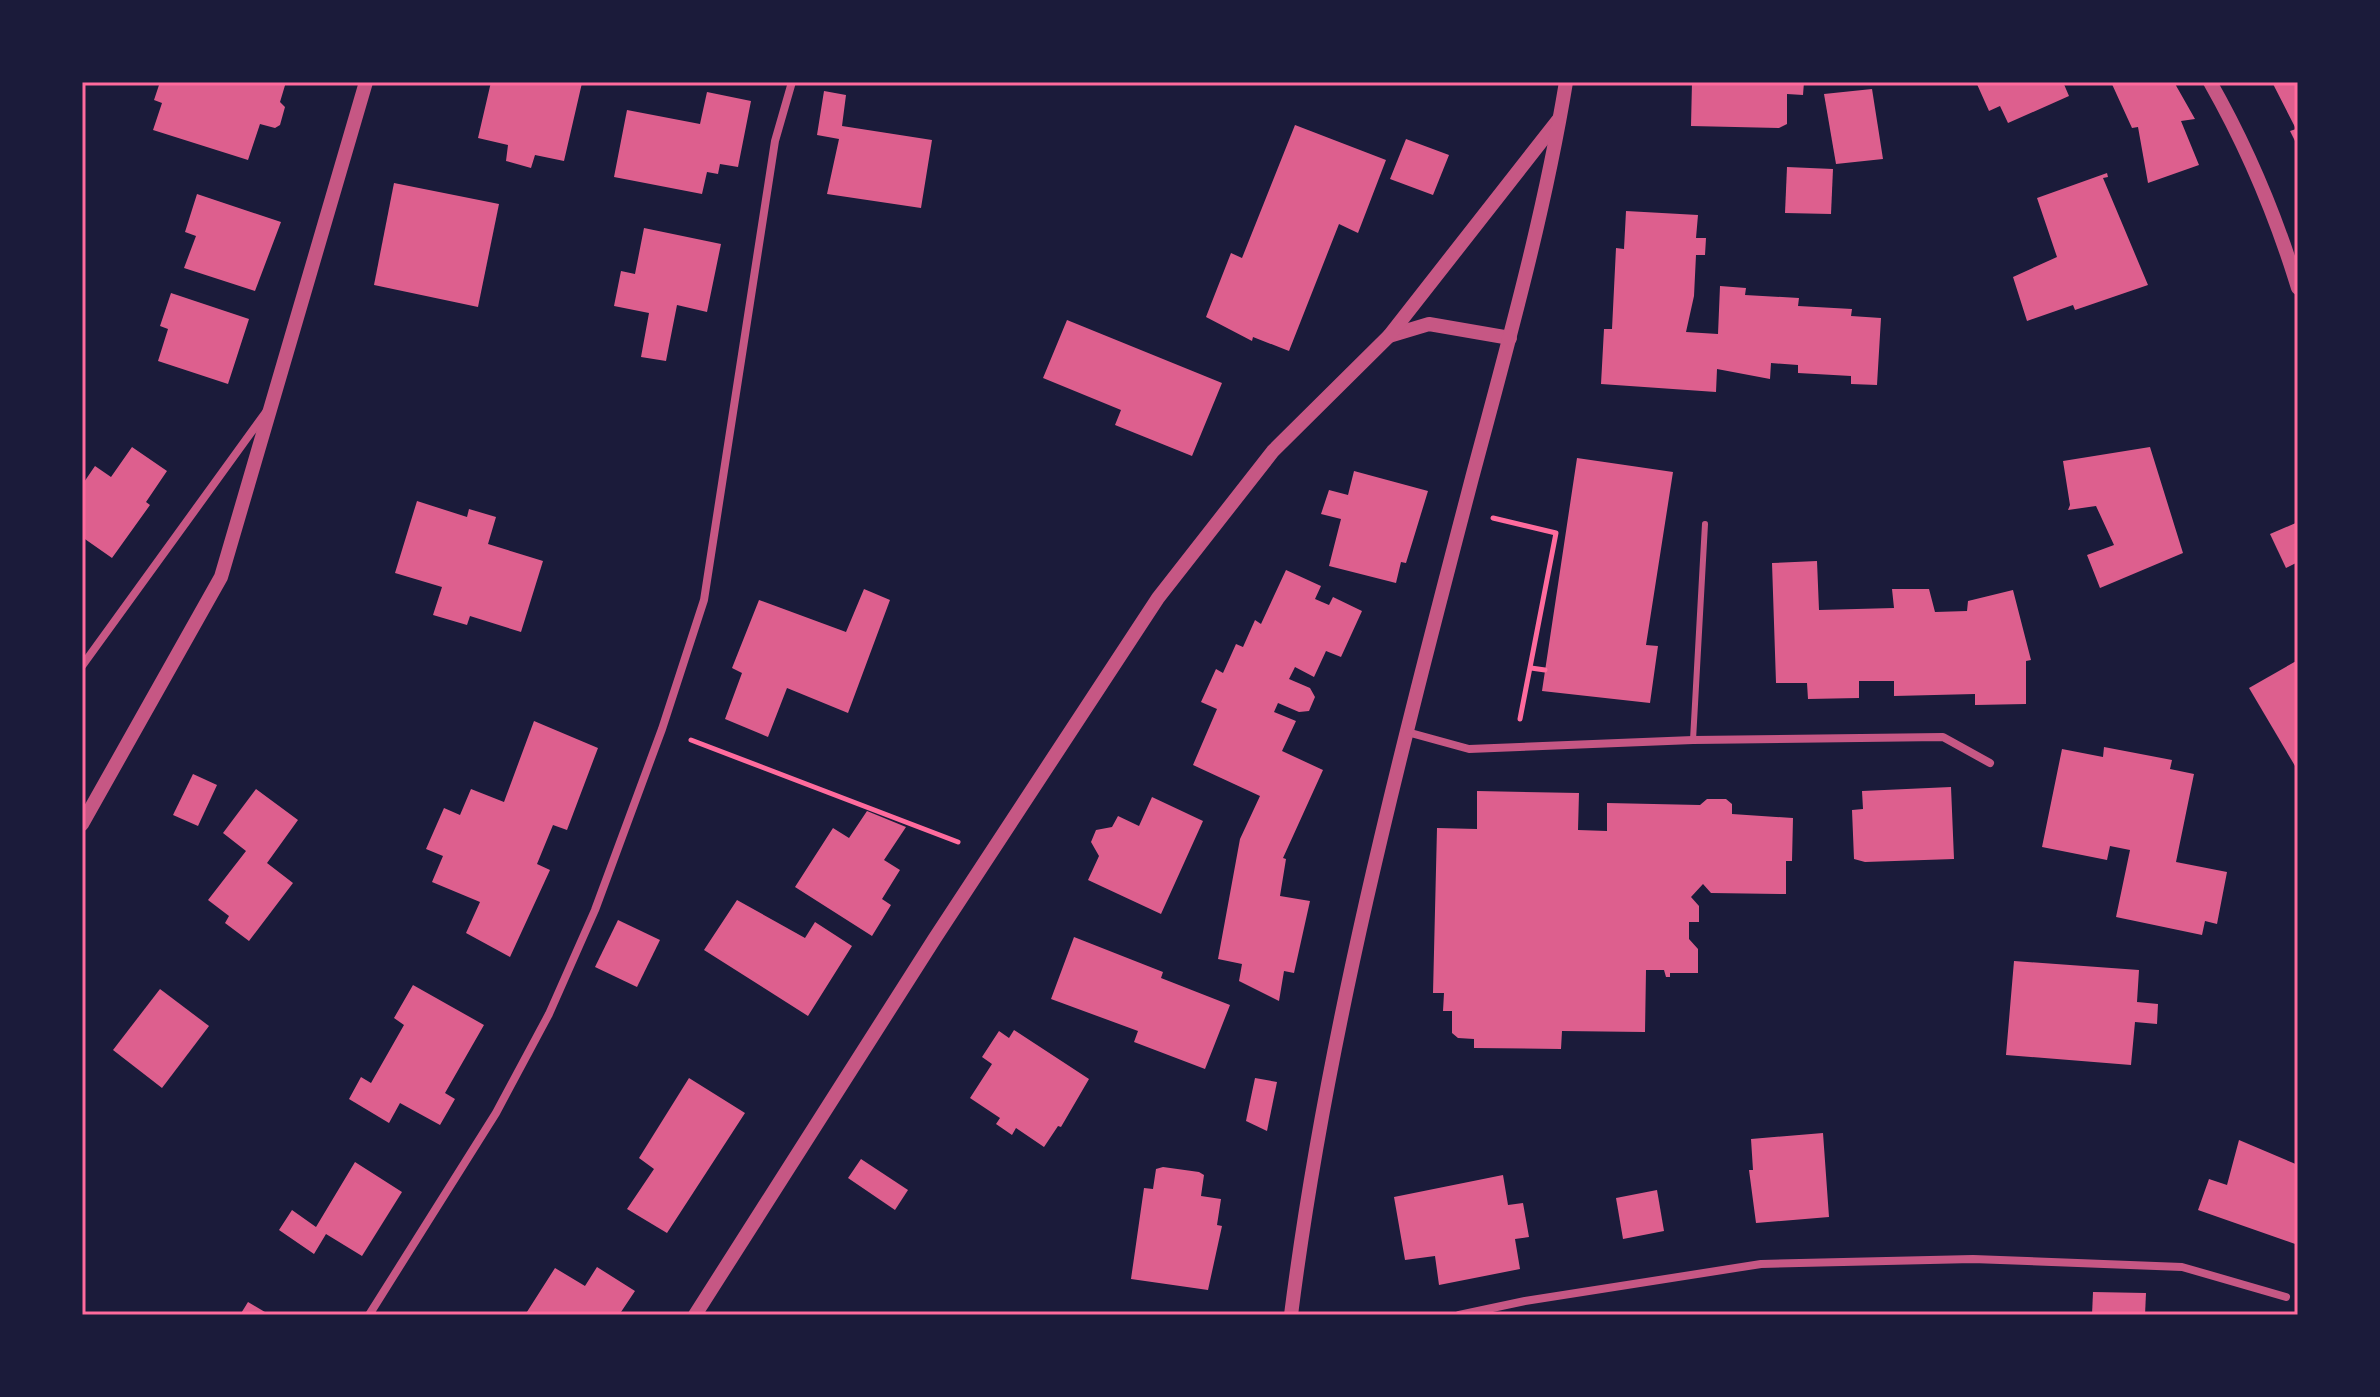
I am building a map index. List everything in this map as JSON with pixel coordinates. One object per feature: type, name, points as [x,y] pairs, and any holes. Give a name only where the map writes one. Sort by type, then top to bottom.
[{"type":"street","points":[[82,824],[221,577],[366,82]]},
{"type":"street","points":[[369,1315],[496,1113],[549,1014],[595,910],[662,729],[704,600],[775,141],[792,82]]},
{"type":"street","points":[[1291,1315],[1306,1200],[1350,963],[1510,338],[1566,82]]},
{"type":"street","points":[[2210,82],[2240,136],[2285,245],[2298,288]]},
{"type":"street","points":[[695,1315],[988,855],[1141,622],[1207,531],[1273,451],[1389,336],[1559,119]]},
{"type":"street","points":[[1389,336],[1429,324],[1510,338]]},
{"type":"street","points":[[82,666],[273,402]]},
{"type":"street","points":[[1407,732],[1469,749],[1693,740],[1943,737],[1990,763]]},
{"type":"street","points":[[1459,1315],[1525,1301],[1761,1264],[1927,1260],[2182,1267],[2286,1297]]},
{"type":"lane","points":[[1693,740],[1705,524]]},
{"type":"path","points":[[1464,511],[1556,533],[1515,748]]},
{"type":"path","points":[[1553,550],[1563,552]]},
{"type":"path","points":[[1546,589],[1557,590]]},
{"type":"path","points":[[1531,668],[1545,670]]},
{"type":"path","points":[[662,729],[988,855]]},
{"type":"building","points":[[160,82],[286,82],[280,102],[285,107],[280,125],[275,128],[260,124],[248,160],[153,130],[162,103],[154,100]]},
{"type":"building","points":[[491,82],[582,83],[564,161],[535,155],[531,168],[506,161],[508,145],[478,138]]},
{"type":"building","points":[[1692,82],[1804,82],[1803,95],[1787,94],[1787,124],[1779,128],[1691,126]]},
{"type":"building","points":[[1976,82],[2063,82],[2069,96],[2008,123],[2000,106],[1989,111]]},
{"type":"building","points":[[2111,82],[2174,82],[2195,119],[2181,121],[2199,165],[2148,183],[2138,127],[2132,128]]},
{"type":"building","points":[[2272,82],[2298,82],[2298,147],[2290,131],[2296,129]]},
{"type":"building","points":[[1872,89],[1883,159],[1836,164],[1824,94]]},
{"type":"building","points":[[824,91],[846,95],[842,126],[932,140],[921,208],[827,194],[839,139],[817,135]]},
{"type":"building","points":[[707,92],[751,101],[738,167],[720,164],[718,174],[707,172],[702,194],[614,177],[627,110],[700,124]]},
{"type":"building","points":[[1295,125],[1386,160],[1358,233],[1339,224],[1289,351],[1253,337],[1252,341],[1206,317],[1231,253],[1242,258]]},
{"type":"building","points":[[1406,139],[1449,155],[1433,195],[1390,179]]},
{"type":"building","points":[[1787,167],[1833,169],[1831,214],[1785,213]]},
{"type":"building","points":[[2107,173],[2108,177],[2103,178],[2148,285],[2075,310],[2073,305],[2027,321],[2013,277],[2057,257],[2037,198]]},
{"type":"building","points":[[394,183],[499,204],[478,307],[374,285]]},
{"type":"building","points":[[197,194],[281,222],[255,291],[184,268],[196,236],[185,232]]},
{"type":"building","points":[[1626,211],[1698,215],[1696,238],[1706,238],[1705,255],[1696,255],[1694,296],[1686,332],[1718,334],[1720,286],[1746,288],[1745,295],[1799,298],[1798,306],[1852,309],[1851,316],[1881,318],[1877,385],[1851,384],[1851,376],[1798,373],[1798,365],[1771,363],[1770,379],[1717,369],[1716,392],[1601,384],[1604,329],[1612,329],[1616,248],[1624,249]]},
{"type":"building","points":[[644,228],[721,244],[707,312],[677,305],[666,361],[641,357],[649,313],[614,306],[621,271],[635,274]]},
{"type":"building","points":[[171,293],[249,319],[228,384],[158,361],[168,329],[160,326]]},
{"type":"building","points":[[1067,320],[1222,383],[1192,456],[1115,425],[1121,410],[1043,378]]},
{"type":"building","points":[[132,447],[167,471],[146,502],[150,505],[112,558],[82,537],[82,485],[95,466],[111,477]]},
{"type":"building","points":[[2150,447],[2183,553],[2100,588],[2087,555],[2114,545],[2096,506],[2068,510],[2070,505],[2063,461]]},
{"type":"building","points":[[1577,458],[1673,472],[1646,645],[1658,646],[1650,703],[1542,691]]},
{"type":"building","points":[[1354,471],[1428,491],[1406,563],[1401,562],[1396,583],[1329,566],[1341,519],[1321,514],[1329,490],[1348,495]]},
{"type":"building","points":[[417,501],[467,517],[469,509],[496,517],[488,544],[543,561],[521,632],[470,616],[467,625],[433,615],[442,587],[395,573]]},
{"type":"building","points":[[2298,522],[2298,562],[2286,568],[2270,534]]},
{"type":"building","points":[[1817,561],[1819,610],[1894,608],[1892,589],[1929,589],[1935,612],[1967,611],[1968,601],[2013,590],[2031,660],[2026,661],[2026,704],[1975,705],[1975,694],[1894,696],[1894,681],[1859,681],[1859,698],[1808,699],[1807,683],[1776,683],[1772,563]]},
{"type":"building","points":[[1286,570],[1321,586],[1315,599],[1329,605],[1333,597],[1362,611],[1341,657],[1326,651],[1314,677],[1295,667],[1289,679],[1310,688],[1315,697],[1309,711],[1299,712],[1278,703],[1274,712],[1296,721],[1282,751],[1323,770],[1283,858],[1286,859],[1280,896],[1310,901],[1294,973],[1284,971],[1279,1001],[1239,981],[1242,964],[1218,959],[1240,839],[1260,796],[1193,765],[1217,709],[1201,702],[1216,669],[1223,673],[1236,644],[1243,647],[1255,620],[1261,624]]},
{"type":"building","points":[[864,589],[890,600],[848,713],[787,688],[768,737],[725,719],[742,673],[732,668],[759,600],[846,632]]},
{"type":"building","points":[[2298,660],[2298,771],[2249,688]]},
{"type":"building","points":[[534,721],[598,748],[567,830],[553,825],[537,864],[550,870],[510,957],[466,933],[480,902],[432,882],[443,856],[426,849],[444,808],[460,815],[471,789],[504,802]]},
{"type":"building","points":[[2104,747],[2172,760],[2170,769],[2194,774],[2176,862],[2227,872],[2217,924],[2205,921],[2202,935],[2116,917],[2130,850],[2110,846],[2107,860],[2042,847],[2062,749],[2103,757]]},
{"type":"building","points":[[193,774],[217,785],[198,826],[173,815]]},
{"type":"building","points":[[1951,787],[1954,859],[1865,862],[1854,859],[1852,810],[1863,809],[1862,791]]},
{"type":"building","points":[[256,789],[298,820],[267,863],[293,883],[249,941],[225,923],[229,916],[208,900],[246,851],[223,833]]},
{"type":"building","points":[[1477,791],[1579,793],[1578,830],[1607,831],[1607,803],[1700,805],[1707,799],[1726,799],[1732,804],[1732,814],[1793,818],[1792,861],[1786,861],[1786,894],[1711,893],[1703,884],[1691,897],[1699,906],[1699,922],[1689,922],[1689,939],[1698,949],[1698,973],[1670,973],[1670,977],[1666,977],[1664,970],[1646,970],[1645,1032],[1562,1031],[1561,1049],[1474,1048],[1474,1039],[1458,1038],[1452,1033],[1452,1011],[1443,1011],[1444,993],[1433,993],[1437,828],[1477,829]]},
{"type":"building","points":[[1152,797],[1203,821],[1161,914],[1088,880],[1099,856],[1091,842],[1096,830],[1112,827],[1118,816],[1139,826]]},
{"type":"building","points":[[867,811],[906,827],[884,860],[900,870],[882,899],[891,905],[872,936],[795,887],[833,828],[849,838]]},
{"type":"building","points":[[737,900],[805,938],[815,922],[852,946],[808,1016],[704,950]]},
{"type":"building","points":[[618,920],[660,940],[637,987],[595,967]]},
{"type":"building","points":[[1074,937],[1163,972],[1161,978],[1230,1005],[1205,1069],[1134,1042],[1138,1031],[1051,999]]},
{"type":"building","points":[[2014,961],[2139,970],[2137,1002],[2158,1004],[2157,1024],[2135,1022],[2131,1065],[2006,1055]]},
{"type":"building","points":[[413,985],[484,1025],[445,1093],[455,1099],[440,1125],[400,1103],[389,1123],[349,1099],[361,1077],[371,1083],[404,1025],[394,1018]]},
{"type":"building","points":[[160,989],[209,1026],[162,1088],[113,1050]]},
{"type":"building","points":[[1014,1030],[1089,1079],[1061,1127],[1058,1126],[1044,1147],[1016,1128],[1012,1135],[996,1124],[1000,1118],[970,1098],[992,1064],[982,1057],[999,1031],[1009,1038]]},
{"type":"building","points":[[689,1078],[745,1113],[667,1233],[627,1209],[654,1169],[639,1158]]},
{"type":"building","points":[[1255,1078],[1277,1082],[1267,1131],[1246,1121]]},
{"type":"building","points":[[1823,1133],[1829,1217],[1756,1223],[1749,1170],[1753,1170],[1751,1139]]},
{"type":"building","points":[[2239,1140],[2298,1165],[2298,1245],[2198,1210],[2209,1179],[2227,1185]]},
{"type":"building","points":[[861,1159],[908,1190],[895,1210],[848,1178]]},
{"type":"building","points":[[355,1162],[402,1192],[362,1256],[326,1234],[314,1254],[279,1230],[292,1210],[316,1227]]},
{"type":"building","points":[[1163,1167],[1199,1172],[1204,1175],[1201,1196],[1221,1199],[1217,1225],[1222,1226],[1208,1290],[1131,1279],[1144,1188],[1153,1189],[1156,1169]]},
{"type":"building","points":[[1503,1175],[1508,1205],[1523,1203],[1529,1237],[1515,1239],[1520,1269],[1439,1285],[1435,1256],[1405,1260],[1394,1197]]},
{"type":"building","points":[[1657,1190],[1664,1231],[1623,1239],[1616,1198]]},
{"type":"building","points":[[597,1267],[635,1291],[621,1312],[525,1315],[555,1268],[585,1286]]},
{"type":"building","points":[[2093,1292],[2146,1293],[2145,1315],[2092,1315]]},
{"type":"building","points":[[248,1302],[270,1315],[240,1315]]}]
